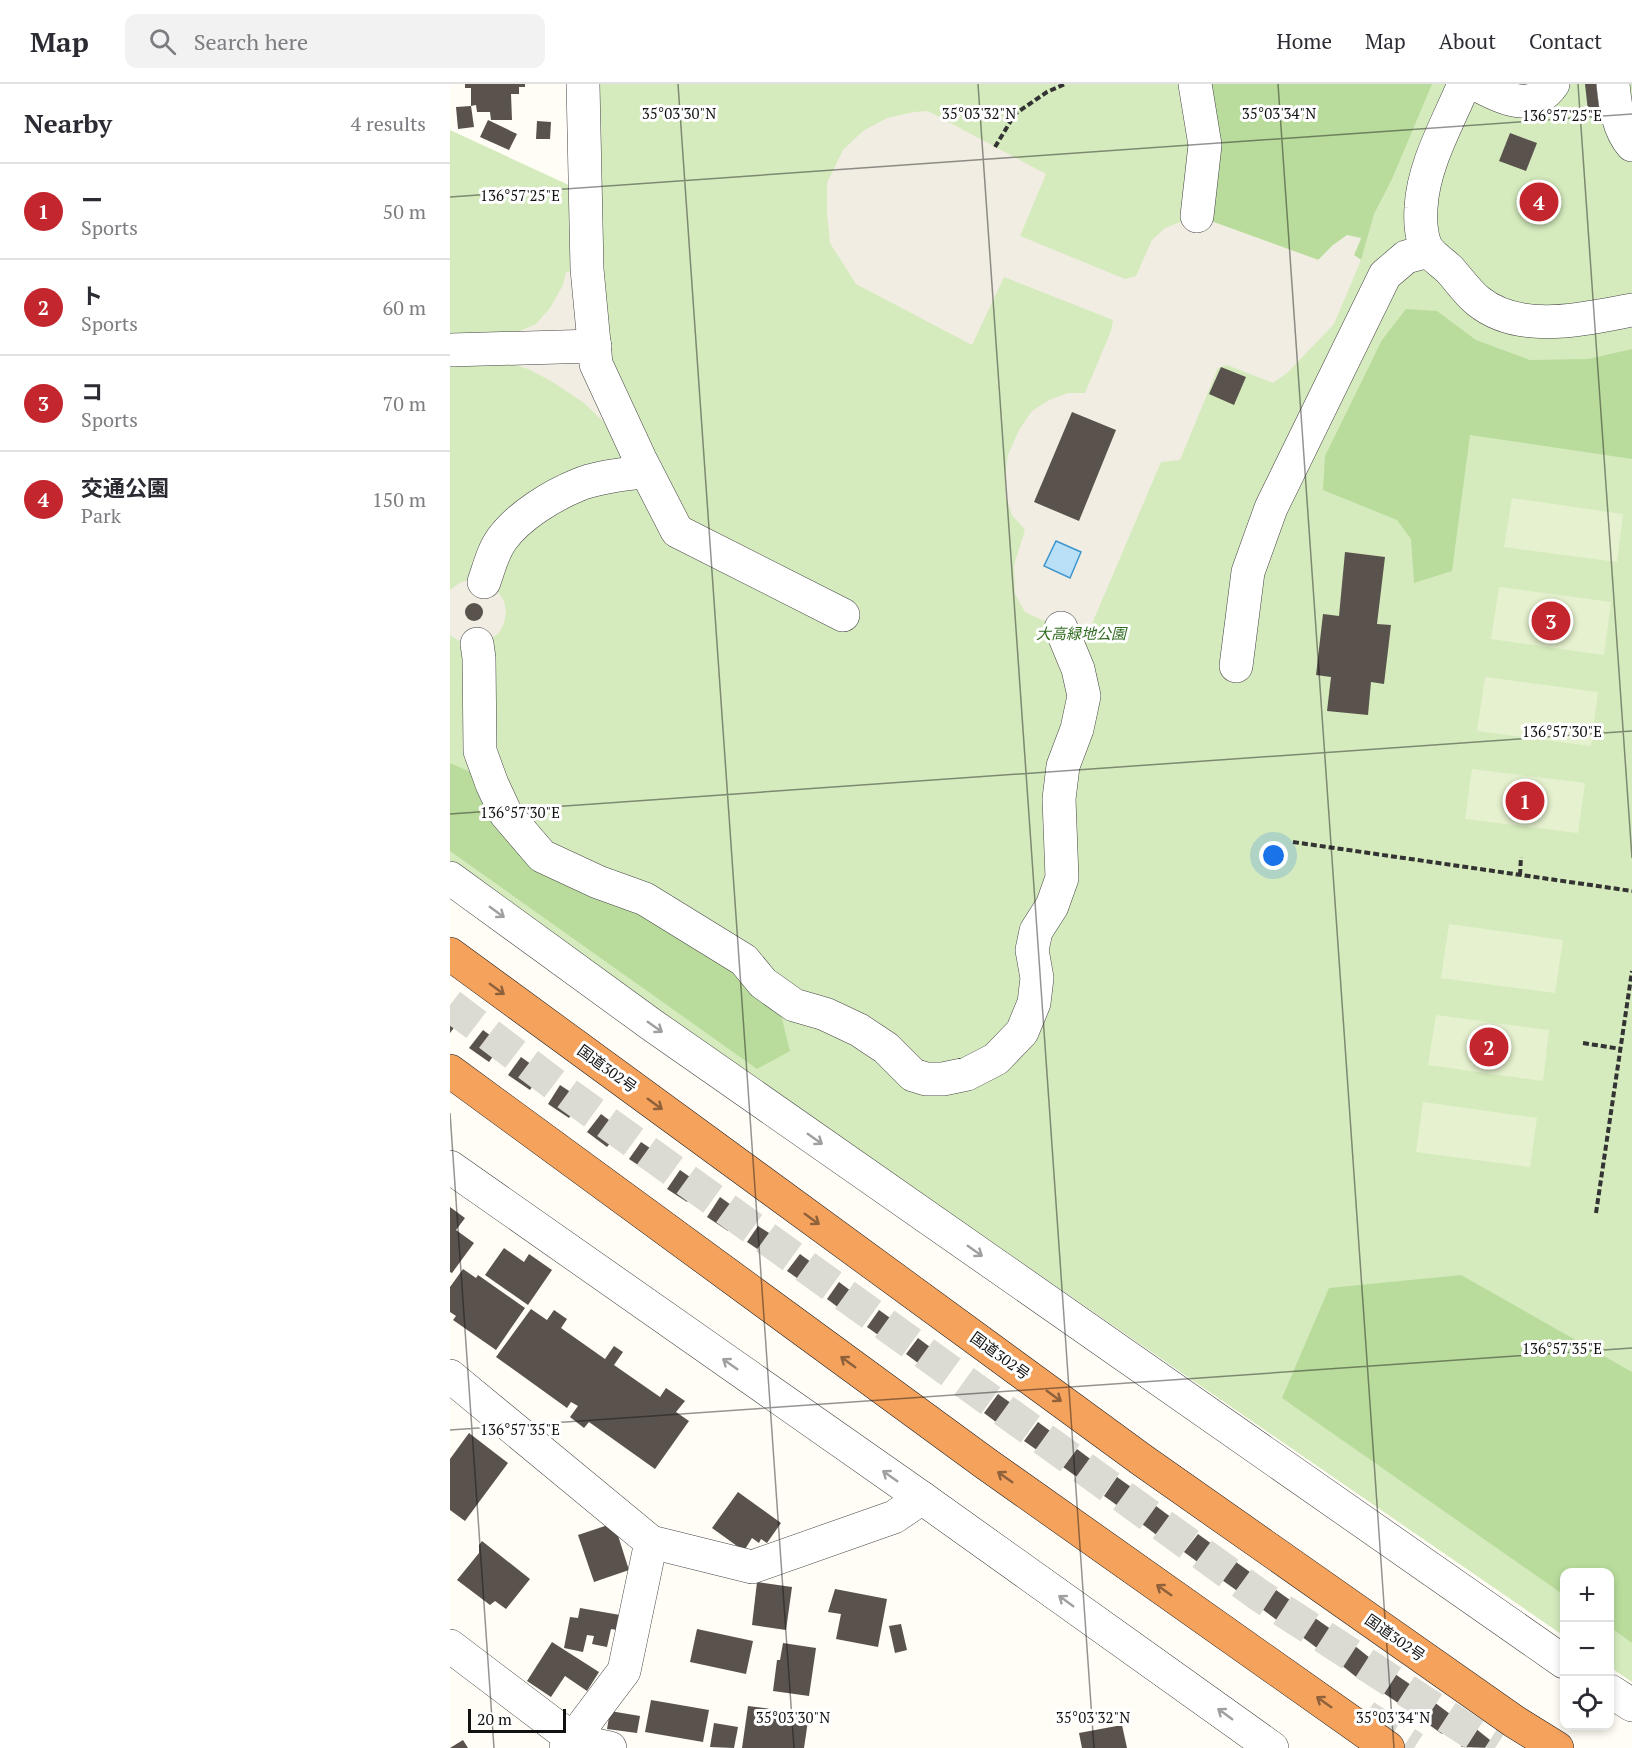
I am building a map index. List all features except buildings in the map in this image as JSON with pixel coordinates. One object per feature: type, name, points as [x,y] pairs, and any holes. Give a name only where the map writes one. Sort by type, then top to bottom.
[{"type":"highway","name":"国道302号","points":[[450,954],[1142,1460],[1515,1722],[1557,1748]]},
{"type":"highway","points":[[450,1071],[985,1463],[1389,1748]]},
{"type":"street","points":[[583,84],[587,269],[596,364],[646,471],[677,531],[843,615]]},
{"type":"street","points":[[1195,84],[1205,146],[1197,216]]},
{"type":"street","points":[[1464,84],[1426,174],[1421,208],[1421,228],[1428,251],[1444,263],[1478,300],[1500,314],[1536,322],[1593,317],[1632,310]]},
{"type":"street","points":[[1475,84],[1513,102],[1539,98],[1553,84]]},
{"type":"street","points":[[1614,84],[1615,104],[1624,136],[1632,145]]},
{"type":"street","points":[[1236,666],[1248,572],[1270,508],[1385,274],[1406,257],[1428,251]]},
{"type":"street","points":[[450,350],[595,346]]},
{"type":"street","points":[[484,582],[502,540],[536,509],[578,484],[646,471]]},
{"type":"street","points":[[477,644],[480,751],[506,814],[542,856],[598,882],[645,898],[744,960],[763,983],[794,1005],[825,1014],[859,1030],[886,1048],[913,1075],[926,1079],[943,1079],[967,1074],[996,1059],[1022,1032],[1034,1003],[1037,978],[1032,950],[1036,931],[1052,906],[1062,878],[1059,799],[1063,766],[1077,729],[1084,696],[1078,669],[1061,628]]},
{"type":"street","points":[[450,878],[652,1025],[1560,1659]]},
{"type":"street","points":[[450,1167],[922,1498],[1272,1748]]},
{"type":"street","points":[[450,1376],[651,1542],[752,1567],[894,1517],[922,1498]]},
{"type":"street","points":[[570,1744],[624,1671],[651,1542]]},
{"type":"street","points":[[450,1646],[570,1744],[610,1748]]},
{"type":"street","points":[[1614,1694],[1632,1705]]},
{"type":"path","points":[[995,147],[1015,114],[1047,92],[1065,84]]},
{"type":"path","points":[[1293,842],[1632,891]]},
{"type":"path","points":[[1520,876],[1521,857]]},
{"type":"path","points":[[1596,1213],[1632,971]]},
{"type":"path","points":[[1583,1043],[1620,1049]]},
{"type":"green space","name":"大高緑地公園","points":[[569,84],[1632,84],[1632,1682],[1614,1670],[1614,1568],[1560,1568],[1560,1633],[450,869],[450,130],[573,187]]},
{"type":"green space","points":[[1195,84],[1432,84],[1392,179],[1374,214],[1361,260],[1354,255],[1361,239],[1333,245],[1319,260],[1197,216]]},
{"type":"green space","points":[[1406,309],[1437,311],[1476,340],[1530,360],[1588,359],[1632,349],[1632,459],[1470,435],[1452,571],[1414,583],[1411,539],[1397,520],[1323,490],[1325,456],[1382,340]]},
{"type":"green space","points":[[1512,498],[1623,514],[1617,562],[1504,547]]},
{"type":"green space","points":[[1499,587],[1611,602],[1604,655],[1491,639]]},
{"type":"green space","points":[[1485,677],[1598,692],[1591,746],[1477,731]]},
{"type":"green space","points":[[450,763],[477,775],[492,805],[638,907],[732,962],[779,1007],[790,1051],[757,1069],[450,851]]},
{"type":"green space","points":[[1472,769],[1585,783],[1578,833],[1465,819]]},
{"type":"green space","points":[[1449,924],[1563,940],[1555,993],[1441,978]]},
{"type":"green space","points":[[1436,1015],[1549,1030],[1543,1081],[1428,1065]]},
{"type":"green space","points":[[1423,1102],[1537,1118],[1530,1167],[1416,1152]]},
{"type":"green space","points":[[1461,1275],[1632,1372],[1632,1643],[1614,1630],[1614,1568],[1560,1568],[1560,1592],[1282,1398],[1329,1288]]},
{"type":"shaded area","points":[[928,111],[1046,174],[1020,236],[1125,279],[1136,276],[1152,240],[1165,228],[1197,216],[1318,260],[1347,235],[1361,238],[1354,255],[1361,260],[1334,324],[1287,373],[1273,383],[1227,365],[1218,368],[1180,460],[1161,462],[1085,640],[1025,612],[1015,594],[1014,565],[1025,530],[1012,515],[1006,497],[1005,474],[1008,455],[1019,430],[1032,411],[1049,400],[1068,393],[1085,393],[1111,331],[1113,320],[1004,277],[972,345],[856,284],[830,243],[827,183],[843,150],[863,131],[887,118]]},
{"type":"shaded area","points":[[595,268],[608,347],[621,387],[614,432],[584,403],[551,381],[528,369],[505,362],[502,336],[536,324],[550,308],[563,285],[566,272]]},
{"type":"shaded area","points":[[471,580],[490,585],[498,592],[504,601],[506,612],[499,633],[490,640],[469,644],[450,635],[450,590],[461,582]]},
{"type":"water","points":[[1056,541],[1081,552],[1070,578],[1044,566]]},
{"type":"tunnel","points":[[450,1005],[566,1093],[1259,1595],[1495,1748]]},
{"type":"tunnel","points":[[1365,1716],[1414,1748]]},
{"type":"place","name":"交通公園","points":[[1539,202]]},
{"type":"place","name":"コ","points":[[1551,621]]},
{"type":"place","name":"ー","points":[[1525,801]]},
{"type":"place","name":"ト","points":[[1489,1047]]}]
